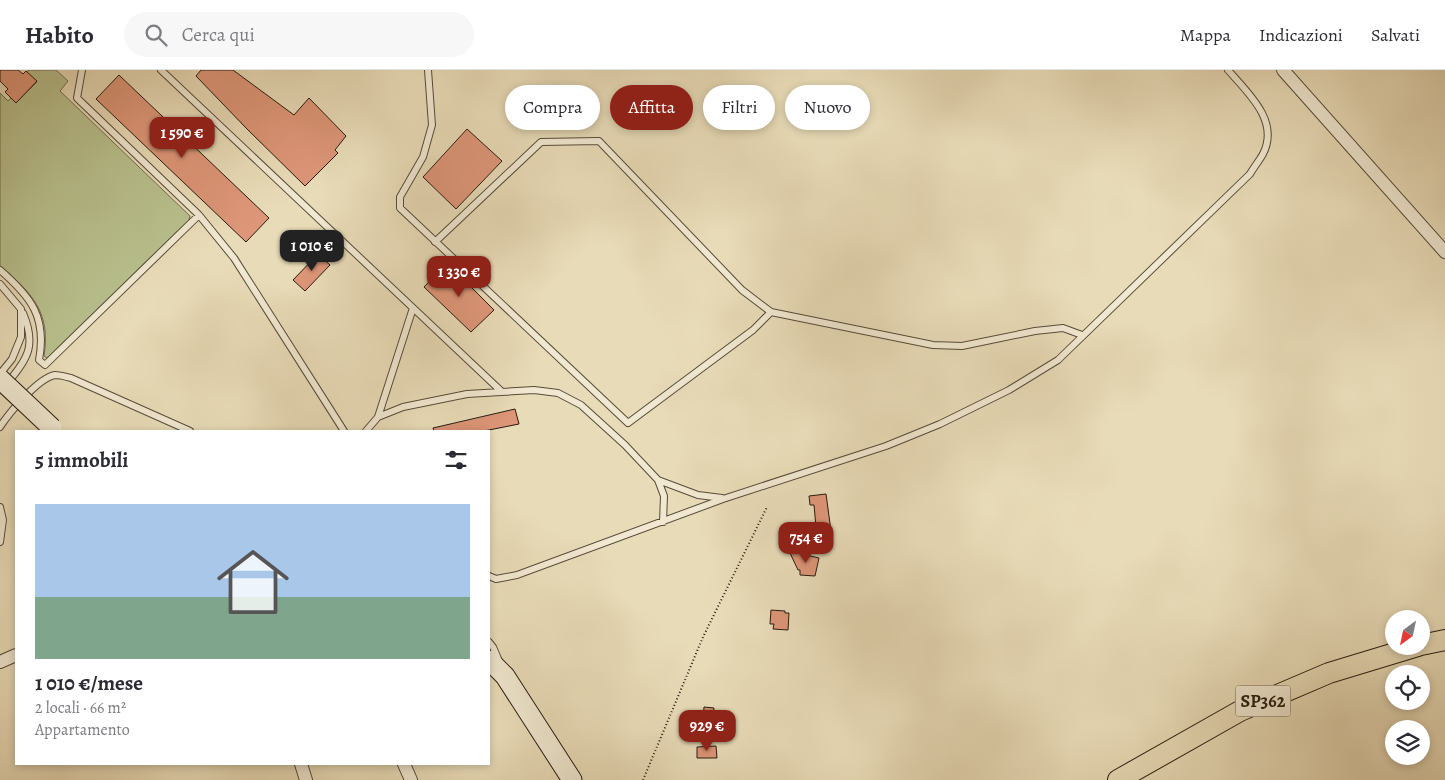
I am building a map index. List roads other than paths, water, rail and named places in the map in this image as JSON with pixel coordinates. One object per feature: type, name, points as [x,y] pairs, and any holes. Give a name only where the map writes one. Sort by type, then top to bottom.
[{"type":"main road","points":[[0,379],[54,430]]},
{"type":"main road","name":"SP362","points":[[1430,644],[1445,640]]},
{"type":"main road","name":"SP362","points":[[1118,780],[1240,710],[1328,673],[1389,655]]},
{"type":"main road","points":[[490,661],[505,676],[572,780]]},
{"type":"street","points":[[1283,70],[1445,252]]},
{"type":"street","points":[[0,662],[15,655]]},
{"type":"street","points":[[301,765],[306,780]]},
{"type":"street","points":[[404,765],[411,780]]},
{"type":"lane","points":[[82,70],[77,98],[198,215],[234,258],[343,430]]},
{"type":"lane","points":[[161,70],[501,391]]},
{"type":"lane","points":[[428,70],[432,125],[423,157],[400,197],[400,208],[628,423],[753,330],[771,312]]},
{"type":"lane","points":[[490,576],[496,579],[517,575],[724,499],[886,446],[940,424],[1009,390],[1058,360],[1250,174],[1264,152],[1268,128],[1256,102],[1228,70]]},
{"type":"lane","points":[[435,242],[541,142],[599,141],[742,290],[771,312],[933,345],[962,346],[1035,330],[1063,328],[1082,335]]},
{"type":"lane","points":[[0,270],[29,299],[38,316],[42,333],[39,360],[45,365],[198,215]]},
{"type":"lane","points":[[0,284],[21,309],[30,330],[29,347],[22,366],[0,391]]},
{"type":"lane","points":[[367,430],[378,417],[413,308]]},
{"type":"lane","points":[[0,374],[12,359],[21,336],[21,309]]},
{"type":"lane","points":[[0,427],[7,416],[38,385],[55,375],[71,378],[188,430]]},
{"type":"lane","points":[[378,417],[402,407],[467,394],[534,390],[558,393],[581,405],[625,445],[658,480],[664,496],[663,522]]},
{"type":"lane","points":[[658,480],[698,494],[724,499]]},
{"type":"lane","points":[[0,507],[3,520],[0,542]]},
{"type":"lane","points":[[490,643],[505,676]]}]
